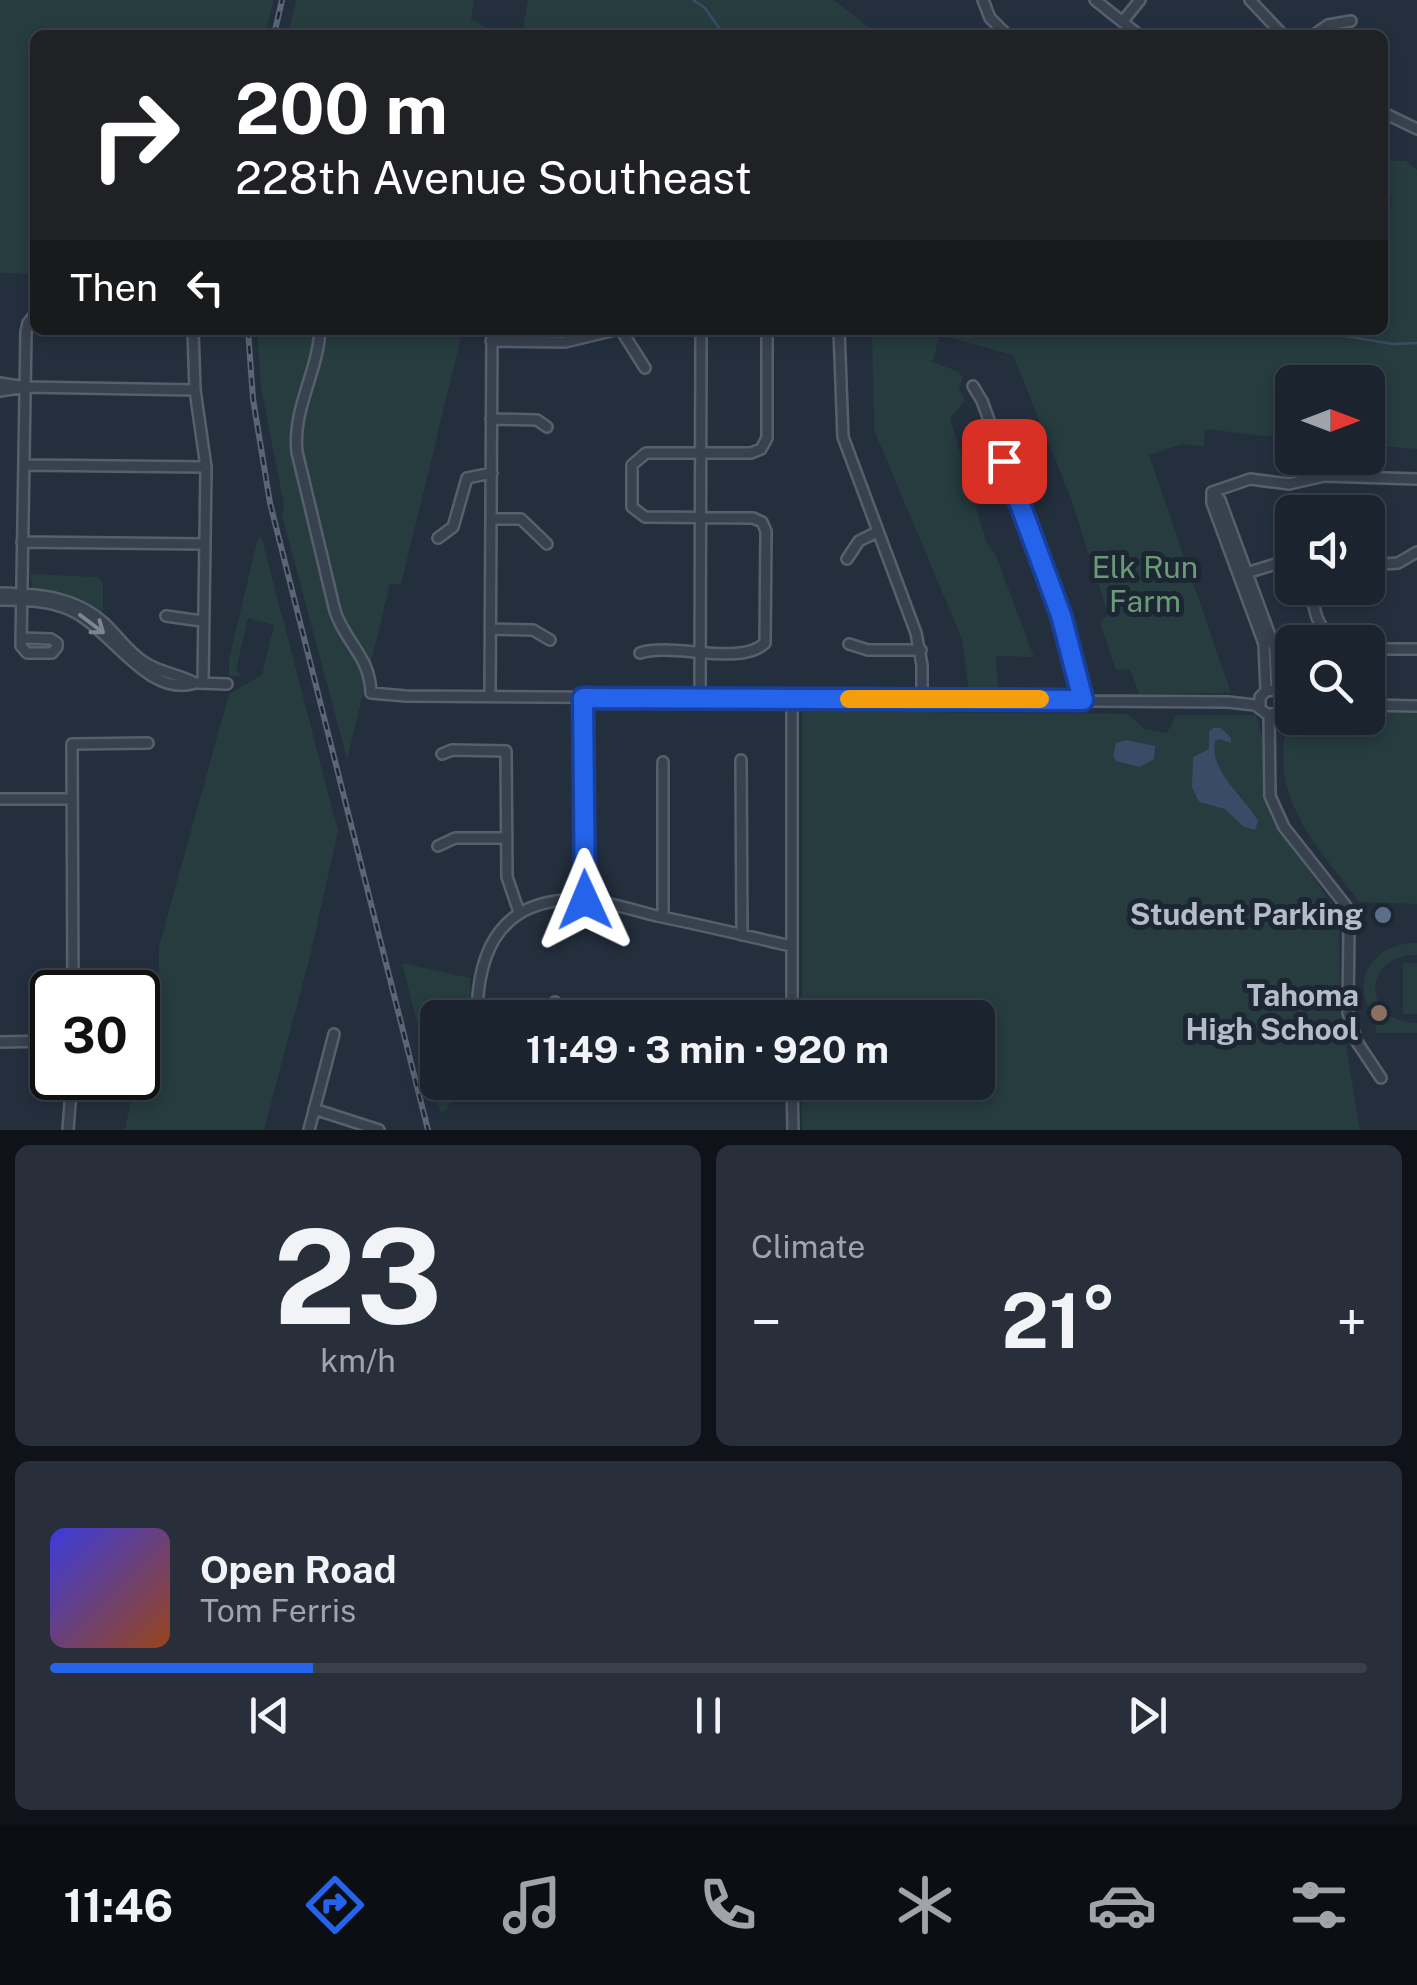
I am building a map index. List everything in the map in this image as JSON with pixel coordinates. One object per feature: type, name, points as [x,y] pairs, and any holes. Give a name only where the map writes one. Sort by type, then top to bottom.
[{"type":"street","points":[[983,0],[990,18],[1001,30]]},
{"type":"street","points":[[1095,0],[1133,30]]},
{"type":"street","points":[[1123,22],[1140,0]]},
{"type":"street","points":[[1250,0],[1278,30]]},
{"type":"street","points":[[1321,30],[1351,20]]},
{"type":"street","points":[[1388,115],[1417,129]]},
{"type":"street","points":[[22,638],[26,332],[30,323]]},
{"type":"street","points":[[193,335],[195,390],[206,467],[199,683]]},
{"type":"street","points":[[319,335],[317,359],[296,426],[300,467],[335,611],[341,630],[365,660],[370,693],[1275,703]]},
{"type":"street","points":[[490,696],[492,336],[565,342],[596,335]]},
{"type":"street","points":[[622,335],[645,368]]},
{"type":"street","points":[[700,699],[701,335]]},
{"type":"street","points":[[640,653],[659,649],[751,652],[766,639],[766,532],[762,522],[754,518],[645,517],[634,511],[630,501],[631,470],[636,459],[652,451],[751,453],[761,449],[767,438],[767,335]]},
{"type":"street","points":[[840,335],[843,438],[921,650],[922,698]]},
{"type":"street","points":[[973,386],[982,401],[1061,615],[1083,700]]},
{"type":"street","points":[[0,387],[15,391],[25,387],[195,390]]},
{"type":"street","points":[[491,419],[537,420],[547,427]]},
{"type":"street","points":[[24,465],[206,467]]},
{"type":"street","points":[[438,538],[454,527],[467,478],[492,473]]},
{"type":"street","points":[[1275,654],[1242,574],[1220,500],[1212,492],[1250,479],[1289,484],[1324,476],[1417,479]]},
{"type":"street","points":[[491,518],[522,520],[547,544]]},
{"type":"street","points":[[847,559],[859,541],[877,532]]},
{"type":"street","points":[[22,542],[205,544]]},
{"type":"street","points":[[1385,564],[1398,563],[1417,552]]},
{"type":"street","points":[[1242,574],[1275,565]]},
{"type":"street","points":[[0,597],[22,597],[72,610],[94,624],[146,672],[180,685],[227,684]]},
{"type":"street","points":[[166,616],[202,621]]},
{"type":"street","points":[[490,629],[534,630],[550,640]]},
{"type":"street","points":[[849,644],[868,650],[921,650]]},
{"type":"street","points":[[1385,649],[1417,650]]},
{"type":"street","points":[[583,698],[585,900]]},
{"type":"street","points":[[792,700],[792,1000]]},
{"type":"street","points":[[1385,705],[1417,706]]},
{"type":"street","points":[[1275,708],[1269,740],[1270,796],[1277,814],[1346,906],[1350,925],[1348,1013],[1356,1042],[1380,1078]]},
{"type":"street","points":[[73,970],[72,744],[148,744]]},
{"type":"street","points":[[442,754],[452,750],[506,751],[508,877],[519,912]]},
{"type":"street","points":[[740,760],[742,935]]},
{"type":"street","points":[[663,762],[663,917]]},
{"type":"street","points":[[0,800],[72,799]]},
{"type":"street","points":[[438,846],[455,838],[507,838]]},
{"type":"street","points":[[478,1000],[480,966],[498,932],[519,912],[545,903],[585,900],[791,946]]},
{"type":"street","points":[[309,1130],[334,1034]]},
{"type":"street","points":[[0,1042],[30,1041]]},
{"type":"street","points":[[68,1130],[70,1100]]},
{"type":"street","points":[[792,1100],[793,1130]]},
{"type":"street","points":[[314,1110],[379,1130]]},
{"type":"green space","points":[[0,0],[274,0],[266,30],[30,30],[30,274],[0,273]]},
{"type":"green space","points":[[296,0],[474,0],[471,19],[490,30],[289,30]]},
{"type":"green space","points":[[528,0],[834,0],[872,30],[523,30]]},
{"type":"green space","name":"Elk Run Farm","points":[[1389,161],[1406,161],[1417,170],[1417,449],[1385,446],[1385,365],[1275,365],[1275,437],[1205,429],[1204,447],[1183,444],[1149,455],[1231,693],[1139,694],[1130,669],[1116,670],[1100,622],[1108,614],[1070,496],[1013,355],[940,335],[1388,335],[1388,209],[1392,197],[1388,188]]},
{"type":"green space","points":[[257,335],[462,335],[401,584],[390,584],[347,759],[282,515],[284,505],[261,388]]},
{"type":"green space","points":[[872,335],[940,335],[932,362],[963,377],[959,389],[965,401],[950,418],[986,541],[996,556],[1034,657],[996,656],[998,692],[969,692],[962,639],[874,430]]},
{"type":"green space","points":[[261,535],[338,831],[311,952],[264,1130],[125,1130],[131,1100],[160,1100],[159,946],[229,694],[262,675],[274,625],[248,618],[236,669],[241,676],[229,676],[229,660]]},
{"type":"green space","points":[[30,574],[98,577],[103,582],[103,614],[81,600],[33,588]]},
{"type":"green space","points":[[802,711],[1128,714],[1144,729],[1167,733],[1176,715],[1256,715],[1263,741],[1264,791],[1273,818],[1339,915],[1340,1009],[1360,1130],[802,1130],[802,1100],[995,1100],[995,1000],[802,1000]]},
{"type":"green space","points":[[1385,712],[1417,713],[1417,904],[1359,902],[1300,820],[1284,775],[1286,735],[1385,735]]},
{"type":"green space","points":[[1417,943],[1417,955],[1386,965],[1375,989],[1386,1012],[1399,1020],[1417,1023],[1417,1033],[1376,1033],[1376,1024],[1380,1023],[1364,996],[1368,969],[1386,950]]},
{"type":"green space","points":[[402,963],[470,978],[471,1000],[420,1000],[420,1034]]},
{"type":"green space","points":[[1403,963],[1417,963],[1417,1014],[1403,1014]]},
{"type":"green space","points":[[437,1100],[451,1100],[446,1111],[440,1112]]},
{"type":"water","points":[[1221,728],[1231,738],[1231,743],[1215,741],[1217,763],[1258,821],[1255,830],[1243,826],[1225,809],[1199,802],[1192,787],[1193,757],[1209,749],[1209,732]]},
{"type":"water","points":[[1126,740],[1155,746],[1154,759],[1140,767],[1116,761],[1116,743]]},
{"type":"waterway","points":[[693,0],[705,8],[720,30]]},
{"type":"waterway","points":[[1339,335],[1393,344],[1417,343]]},
{"type":"railway","points":[[275,30],[282,0]]},
{"type":"railway","points":[[248,335],[253,399],[270,503],[428,1130]]},
{"type":"slow traffic","points":[[849,699],[1040,699]]},
{"type":"place","name":"Student Parking","points":[[1383,915]]},
{"type":"place","name":"Tahoma High School","points":[[1379,1013]]},
{"type":"route","points":[[585,900],[583,698],[1083,700],[1061,615],[1004,461]]}]
